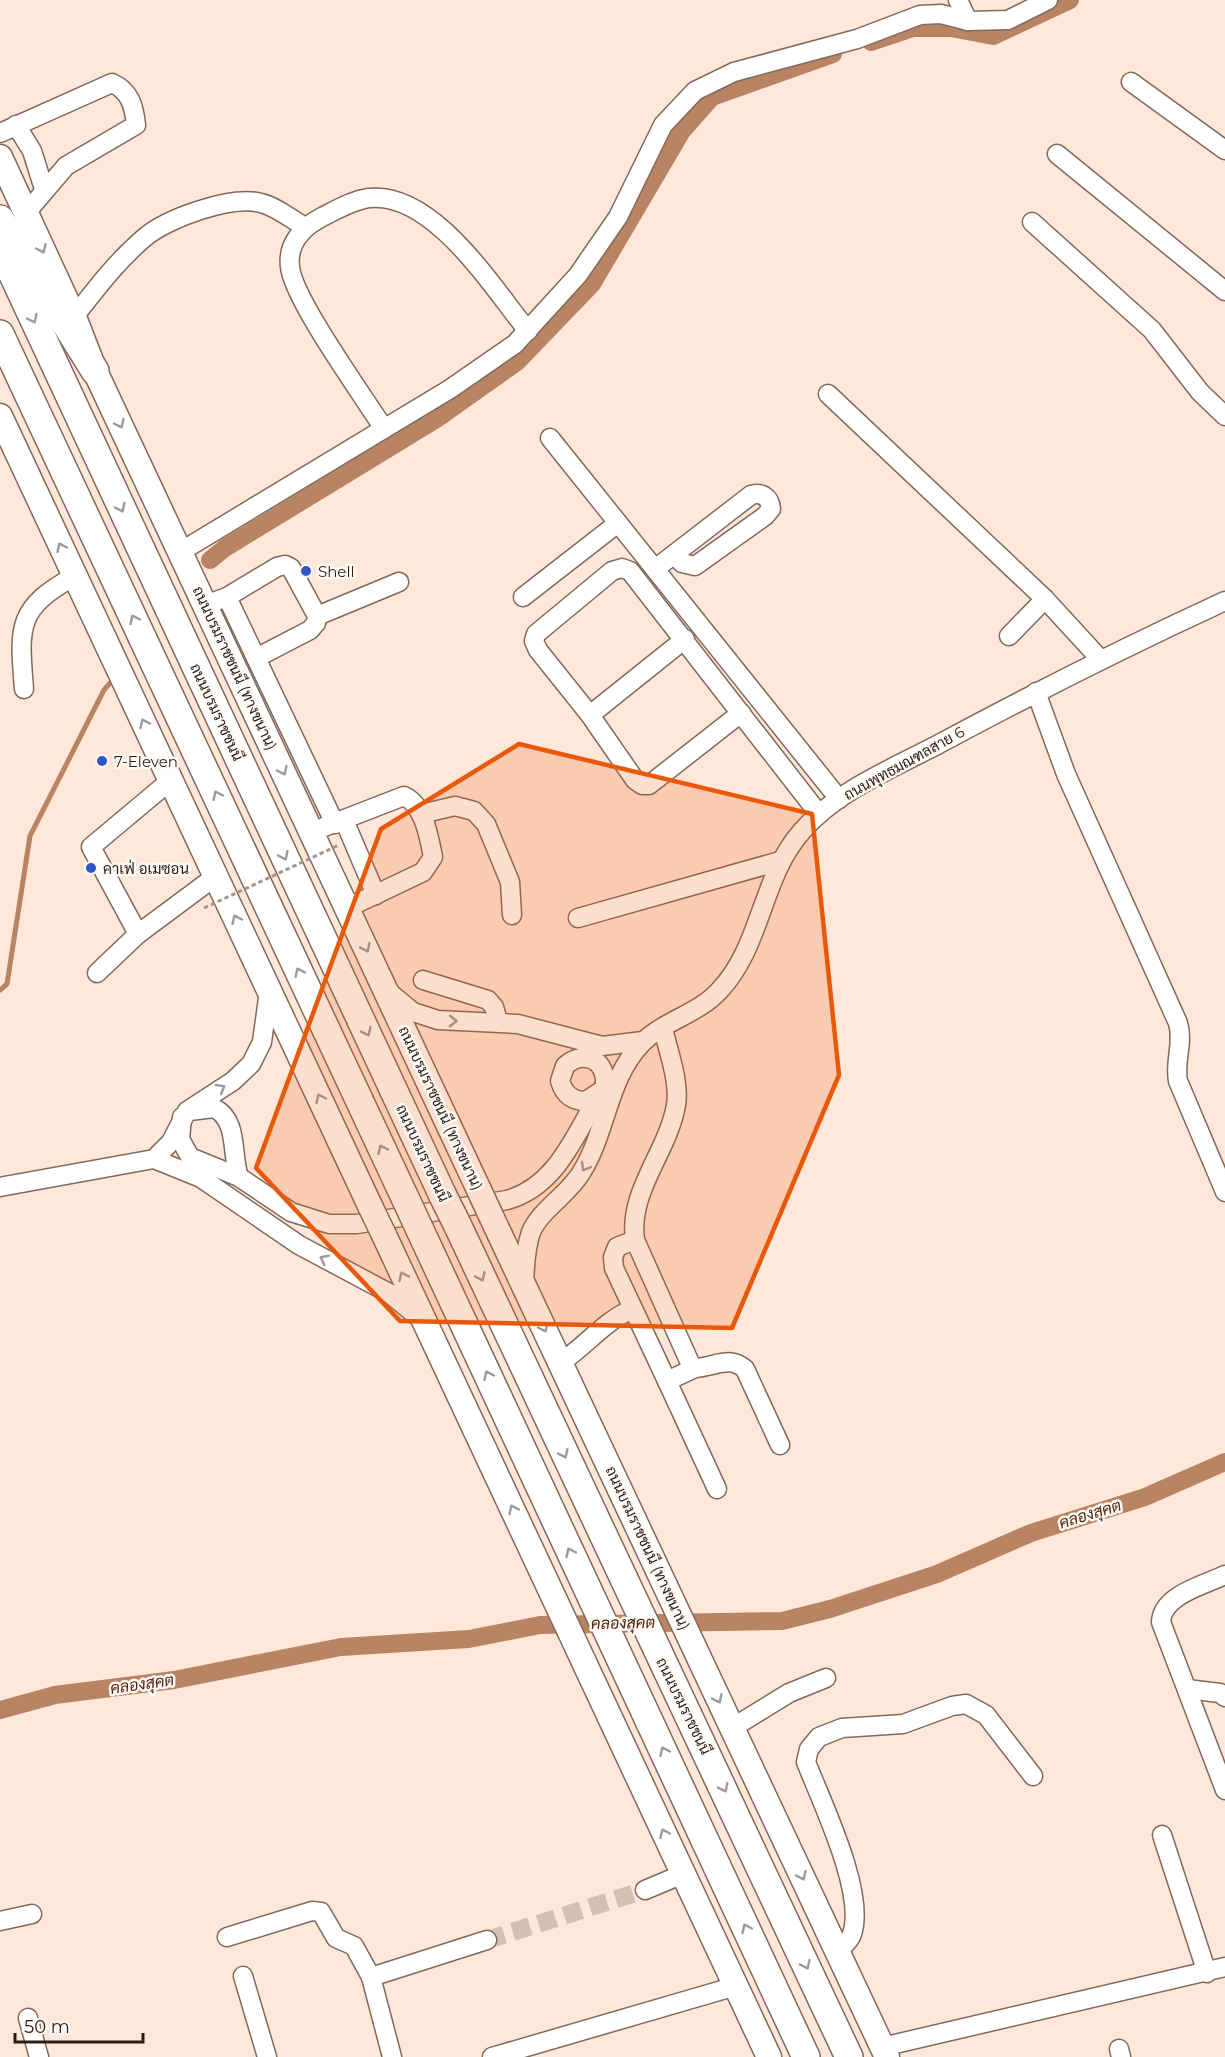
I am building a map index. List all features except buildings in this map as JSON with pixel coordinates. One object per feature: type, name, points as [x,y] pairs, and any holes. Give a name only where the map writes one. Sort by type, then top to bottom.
[{"type":"highway","points":[[13,216],[95,371]]},
{"type":"highway","name":"ถนนบรมราชชนนี","points":[[0,247],[443,1196],[849,2057]]},
{"type":"highway","points":[[0,334],[806,2057]]},
{"type":"highway","points":[[0,365],[75,492]]},
{"type":"main road","name":"ถนนบรมราชชนนี (ทางขนาน)","points":[[0,158],[13,216],[74,317],[95,371],[180,552],[216,601],[311,831],[884,2052]]},
{"type":"main road","points":[[0,416],[769,2057]]},
{"type":"street","points":[[958,0],[968,21]]},
{"type":"street","points":[[180,552],[483,368],[528,331],[578,275],[618,217],[663,124],[695,91],[735,72],[858,39],[920,15],[941,14],[968,21],[1008,20],[1048,0]]},
{"type":"street","points":[[1131,82],[1225,150]]},
{"type":"street","points":[[13,216],[44,189],[66,166],[136,125],[134,107],[123,88],[112,83],[8,129],[36,160],[44,189]]},
{"type":"street","points":[[1056,154],[1225,291]]},
{"type":"street","points":[[384,429],[317,323],[290,269],[292,247],[305,227],[345,206],[369,198],[398,202],[426,215],[450,236],[528,331]]},
{"type":"street","points":[[74,317],[122,258],[147,235],[198,211],[222,203],[259,202],[274,207],[305,227]]},
{"type":"street","points":[[1032,222],[1152,330],[1200,392],[1225,416]]},
{"type":"street","points":[[828,394],[1045,599],[1101,660]]},
{"type":"street","points":[[550,438],[839,799]]},
{"type":"street","points":[[655,569],[751,495],[765,496],[770,503],[771,509],[765,516],[695,566],[682,563],[675,554]]},
{"type":"street","points":[[524,597],[618,523]]},
{"type":"street","points":[[256,658],[310,630],[316,623],[317,616],[291,568],[285,565],[277,567],[216,601],[256,658],[376,895]]},
{"type":"street","points":[[741,714],[649,785],[642,785],[635,780],[590,715],[538,650],[534,641],[536,634],[612,572],[622,568],[630,571],[819,814]]},
{"type":"street","points":[[24,689],[21,644],[24,624],[30,611],[47,591],[75,576]]},
{"type":"street","points":[[317,616],[399,582]]},
{"type":"street","points":[[1009,636],[1045,599]]},
{"type":"street","name":"ถนนพุทธมณฑลสาย 6","points":[[524,1287],[527,1244],[532,1229],[581,1174],[600,1135],[624,1065],[643,1041],[695,1010],[719,992],[736,969],[751,941],[780,861],[801,832],[819,814],[839,799],[1036,692],[1225,601]]},
{"type":"street","points":[[590,715],[685,639]]},
{"type":"street","points":[[1036,692],[1066,774],[1178,1023],[1181,1034],[1176,1062],[1178,1081],[1225,1192]]},
{"type":"street","points":[[138,934],[91,847],[171,780]]},
{"type":"street","points":[[311,831],[404,796],[411,799],[421,814],[433,857],[430,865],[423,872],[347,908]]},
{"type":"street","points":[[421,814],[454,806],[474,811],[486,824],[510,882],[512,915]]},
{"type":"street","points":[[578,918],[780,861]]},
{"type":"street","points":[[97,973],[138,934],[216,876]]},
{"type":"street","points":[[423,980],[488,1000],[494,1007],[498,1021]]},
{"type":"street","name":"ถนนพุทธมณฑลสาย 6","points":[[384,988],[402,1005],[424,1017],[438,1020],[498,1021],[602,1046],[643,1041]]},
{"type":"street","points":[[0,1187],[154,1159],[165,1150],[182,1120],[233,1081],[251,1064],[262,1042],[269,991]]},
{"type":"street","points":[[663,1028],[676,1103],[636,1204],[633,1224],[635,1240],[690,1363],[696,1368]]},
{"type":"street","points":[[563,1037],[585,1057],[592,1059],[605,1075],[601,1092],[600,1135]]},
{"type":"street","points":[[585,1057],[570,1060],[565,1066],[560,1081],[567,1095],[579,1101],[593,1099],[624,1065]]},
{"type":"street","points":[[182,1120],[180,1139],[190,1157],[239,1177],[291,1212],[329,1224],[357,1224],[507,1200],[527,1193],[551,1174],[601,1092]]},
{"type":"street","points":[[182,1120],[214,1108],[225,1116],[232,1132],[233,1157],[239,1177]]},
{"type":"street","points":[[182,1120],[177,1153],[183,1162],[201,1178],[299,1245],[382,1289],[426,1324]]},
{"type":"street","points":[[154,1159],[201,1178]]},
{"type":"street","points":[[635,1240],[617,1247],[613,1257],[614,1268],[717,1489]]},
{"type":"street","points":[[560,1363],[583,1348],[611,1320],[633,1310]]},
{"type":"street","points":[[667,1382],[696,1368],[727,1361],[737,1362],[745,1369],[780,1445]]},
{"type":"street","points":[[1225,1575],[1168,1602],[1161,1611],[1161,1622],[1225,1790]]},
{"type":"street","points":[[732,1728],[789,1693],[826,1678]]},
{"type":"street","points":[[1187,1689],[1220,1693],[1225,1697]]},
{"type":"street","points":[[837,1952],[852,1936],[856,1911],[850,1879],[806,1762],[809,1749],[819,1737],[842,1728],[903,1724],[952,1706],[966,1704],[986,1715],[1033,1776]]},
{"type":"street","points":[[1162,1835],[1207,1973]]},
{"type":"street","points":[[645,1890],[683,1874]]},
{"type":"street","points":[[227,1937],[312,1911],[321,1912],[336,1938],[354,1946],[370,1977],[392,2057]]},
{"type":"street","points":[[0,1922],[32,1914]]},
{"type":"street","points":[[370,1977],[487,1940]]},
{"type":"street","points":[[884,2052],[1225,1967]]},
{"type":"street","points":[[243,1976],[267,2057]]},
{"type":"street","points":[[492,2057],[736,1986]]},
{"type":"street","points":[[28,2018],[39,2057]]},
{"type":"path","points":[[204,908],[339,845]]},
{"type":"highlighted area","points":[[519,744],[812,814],[839,1075],[732,1328],[400,1321],[256,1168],[381,829]]},
{"type":"waterway","points":[[871,42],[913,28],[951,28],[993,36],[1070,0]]},
{"type":"waterway","points":[[210,560],[225,548],[438,418],[517,362],[592,284],[682,131],[712,97],[833,54]]},
{"type":"waterway","points":[[0,990],[7,984],[30,836],[104,690],[111,682]]},
{"type":"waterway","name":"คลองสุคต","points":[[0,1710],[55,1695],[174,1680],[341,1647],[469,1639],[540,1625],[782,1621],[830,1609],[937,1574],[1031,1533],[1145,1497],[1225,1462]]},
{"type":"tunnel","points":[[487,1940],[645,1890]]},
{"type":"place","name":"Shell","points":[[306,571]]},
{"type":"place","name":"7-Eleven","points":[[102,761]]},
{"type":"place","name":"คาเฟ่ อเมซอน","points":[[91,868]]}]
